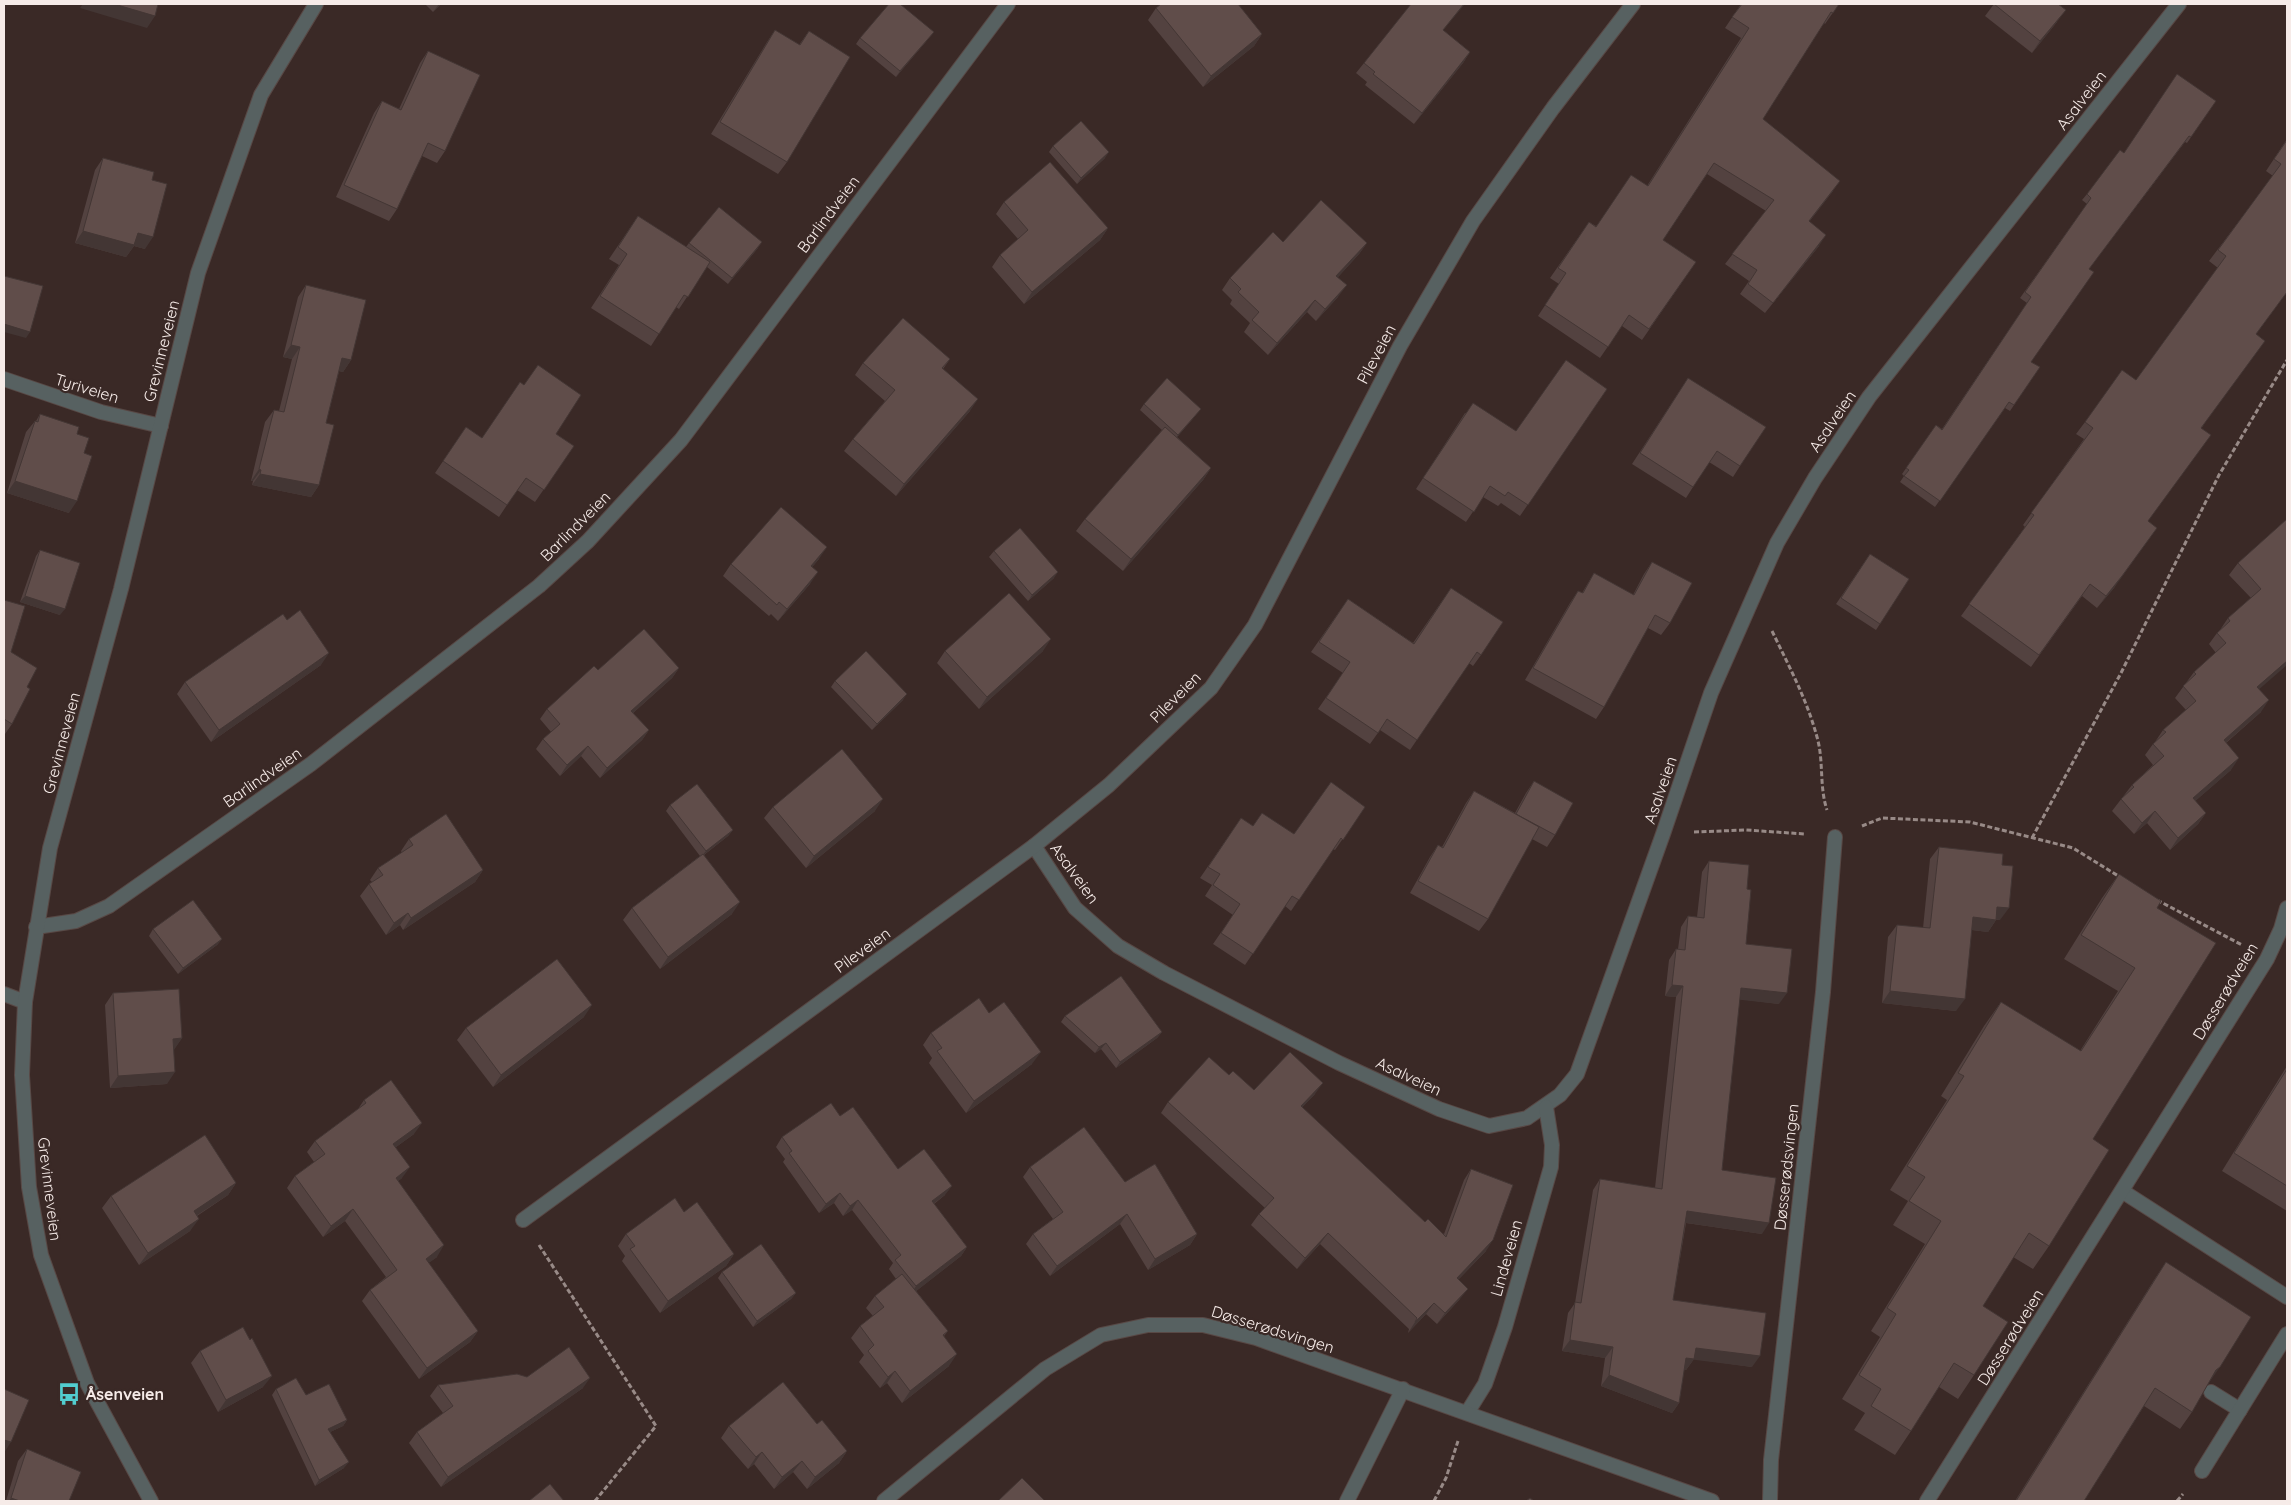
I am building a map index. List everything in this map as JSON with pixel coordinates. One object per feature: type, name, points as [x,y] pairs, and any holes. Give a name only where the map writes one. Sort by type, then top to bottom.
[{"type":"street","name":"Grevinneveien","points":[[151,1501],[87,1383],[41,1255],[29,1188],[22,1084],[25,1002],[50,848],[121,589],[198,273],[261,95],[316,4]]},
{"type":"street","name":"Barlindveien","points":[[36,927],[76,921],[109,906],[311,764],[539,586],[588,541],[681,440],[1008,4]]},
{"type":"street","name":"Pileveien","points":[[523,1220],[1034,846],[1109,785],[1211,688],[1255,625],[1400,346],[1473,221],[1553,108],[1633,4]]},
{"type":"street","name":"Asalveien","points":[[1034,846],[1075,908],[1118,946],[1164,973],[1339,1063],[1438,1109],[1490,1126],[1528,1118],[1546,1107],[1560,1095],[1577,1074],[1663,834],[1711,693],[1777,543],[1814,478],[1869,397],[2179,4]]},
{"type":"street","name":"Tyriveien","points":[[4,379],[101,412],[161,426]]},
{"type":"street","name":"Døsserødsvingen","points":[[1770,1501],[1771,1460],[1823,992],[1835,836]]},
{"type":"street","name":"Døsserødveien","points":[[1927,1501],[2266,959],[2281,929],[2287,908]]},
{"type":"street","points":[[4,994],[25,1002]]},
{"type":"street","name":"Lindeveien","points":[[1467,1413],[1485,1384],[1505,1327],[1551,1167],[1552,1145],[1546,1107]]},
{"type":"street","points":[[2122,1191],[2287,1297]]},
{"type":"street","name":"Døsserødsvingen","points":[[884,1501],[1045,1369],[1100,1335],[1148,1325],[1203,1325],[1256,1338],[1467,1413],[1688,1497],[1712,1501]]},
{"type":"street","points":[[2202,1471],[2287,1334]]},
{"type":"street","points":[[1347,1501],[1403,1390]]},
{"type":"street","points":[[2211,1392],[2240,1410]]},
{"type":"path","points":[[2032,838],[2121,673],[2219,475],[2287,360]]},
{"type":"path","points":[[1749,609],[1771,630],[1798,682],[1818,739],[1823,799],[1835,836]]},
{"type":"path","points":[[1663,834],[1746,830],[1835,836],[1882,818],[1970,822],[2073,848],[2126,882]]},
{"type":"path","points":[[2150,896],[2266,959]]},
{"type":"path","points":[[523,1220],[656,1426],[595,1501]]},
{"type":"path","points":[[1434,1501],[1446,1478],[1467,1413]]},
{"type":"building","points":[[114,4],[158,4],[155,16]]},
{"type":"building","points":[[889,4],[900,4],[934,32],[900,71],[860,38]]},
{"type":"building","points":[[1161,4],[1238,4],[1262,34],[1211,76],[1156,8]]},
{"type":"building","points":[[1411,4],[1464,4],[1443,30],[1470,52],[1422,113],[1373,74],[1375,72],[1364,63]]},
{"type":"building","points":[[1742,4],[1839,4],[1833,13],[1831,12],[1763,119],[1840,181],[1809,221],[1826,235],[1773,303],[1748,284],[1757,270],[1732,254],[1774,200],[1714,163],[1663,240],[1696,262],[1649,329],[1629,315],[1608,347],[1545,305],[1566,273],[1558,268],[1589,222],[1596,227],[1631,175],[1648,186],[1749,28],[1732,17]]},
{"type":"building","points":[[1994,4],[2058,4],[2066,10],[2040,41]]},
{"type":"building","points":[[775,30],[800,45],[809,31],[850,57],[787,162],[720,122]]},
{"type":"building","points":[[428,51],[480,75],[445,151],[428,143],[397,209],[344,185],[382,101],[401,110]]},
{"type":"building","points":[[2177,74],[2216,101],[2191,137],[2189,136],[2089,269],[2094,272],[2031,362],[2040,367],[2014,405],[2009,402],[1940,501],[1904,476],[1909,470],[1906,468],[1936,425],[1942,430],[2031,297],[2025,292],[2091,198],[2087,194],[2120,150],[2124,153]]},
{"type":"building","points":[[1081,121],[1109,152],[1081,178],[1053,146]]},
{"type":"building","points":[[2287,140],[2287,292],[2256,334],[2265,341],[2201,428],[2211,435],[2148,521],[2157,528],[2106,596],[2090,584],[2039,655],[1969,604],[2034,515],[2031,513],[2093,428],[2085,422],[2122,370],[2136,380],[2226,256],[2218,250],[2281,164],[2274,159]]},
{"type":"building","points":[[103,158],[154,172],[152,180],[167,184],[153,237],[138,233],[134,245],[83,231]]},
{"type":"building","points":[[1050,162],[1108,228],[1032,292],[1000,255],[1028,230],[1004,202]]},
{"type":"building","points":[[1321,200],[1367,243],[1336,276],[1347,285],[1325,309],[1315,300],[1277,343],[1252,320],[1259,312],[1238,292],[1241,289],[1230,278],[1273,232],[1283,242]]},
{"type":"building","points":[[719,207],[762,242],[732,278],[689,243]]},
{"type":"building","points":[[638,216],[710,262],[688,297],[684,295],[659,334],[600,296],[627,254],[618,247]]},
{"type":"building","points":[[4,276],[43,286],[30,332],[4,324]]},
{"type":"building","points":[[306,285],[366,300],[351,360],[342,358],[326,423],[334,425],[319,485],[260,474],[261,470],[259,469],[274,410],[284,412],[300,347],[291,345]]},
{"type":"building","points":[[903,318],[950,359],[942,368],[978,399],[904,484],[853,439],[895,390],[863,363]]},
{"type":"building","points":[[1566,360],[1607,389],[1528,505],[1508,492],[1505,496],[1490,486],[1474,512],[1423,478],[1473,403],[1516,431]]},
{"type":"building","points":[[538,365],[581,395],[556,434],[574,446],[544,490],[526,478],[507,505],[443,461],[466,427],[482,438],[520,382],[524,385]]},
{"type":"building","points":[[1167,378],[1201,409],[1178,435],[1144,404]]},
{"type":"building","points":[[1688,378],[1766,427],[1740,466],[1717,451],[1693,487],[1640,453]]},
{"type":"building","points":[[40,414],[79,427],[77,434],[89,438],[84,453],[92,456],[77,501],[15,481],[35,421],[38,422]]},
{"type":"building","points":[[1165,427],[1211,468],[1131,559],[1085,519]]},
{"type":"building","points":[[781,507],[827,547],[811,566],[818,572],[787,609],[779,602],[777,605],[731,564]]},
{"type":"building","points":[[2287,519],[2287,661],[2257,687],[2269,700],[2224,740],[2239,758],[2193,798],[2206,813],[2178,838],[2155,811],[2142,823],[2121,799],[2134,787],[2132,785],[2164,756],[2153,744],[2166,732],[2163,730],[2196,701],[2183,686],[2196,674],[2194,672],[2226,643],[2217,633],[2230,621],[2228,618],[2261,589],[2238,563]]},
{"type":"building","points":[[1020,528],[1058,572],[1032,595],[994,551]]},
{"type":"building","points":[[40,550],[80,563],[65,609],[25,596]]},
{"type":"building","points":[[1870,554],[1909,579],[1880,624],[1841,598]]},
{"type":"building","points":[[1652,562],[1692,583],[1670,623],[1655,615],[1604,707],[1533,668],[1578,591],[1583,593],[1594,573],[1634,595]]},
{"type":"building","points":[[1451,588],[1503,622],[1481,655],[1477,652],[1417,740],[1387,719],[1378,733],[1326,698],[1350,662],[1319,642],[1348,599],[1414,644]]},
{"type":"building","points":[[1009,593],[1051,639],[987,697],[945,651]]},
{"type":"building","points":[[4,600],[25,606],[11,652],[37,668],[27,687],[30,689],[12,724],[4,719]]},
{"type":"building","points":[[300,610],[329,653],[219,730],[185,682],[283,614],[287,620]]},
{"type":"building","points":[[644,629],[679,668],[631,711],[649,730],[607,768],[588,746],[567,765],[543,739],[560,724],[547,709],[594,666],[598,670]]},
{"type":"building","points":[[866,651],[907,694],[877,724],[835,681]]},
{"type":"building","points":[[842,749],[883,799],[814,856],[773,807]]},
{"type":"building","points":[[1534,781],[1573,803],[1555,835],[1516,814]]},
{"type":"building","points":[[1331,782],[1365,807],[1343,840],[1341,838],[1299,900],[1292,896],[1253,954],[1221,933],[1240,904],[1213,885],[1220,874],[1208,867],[1241,818],[1253,826],[1262,813],[1294,834]]},
{"type":"building","points":[[697,784],[733,830],[706,851],[670,805]]},
{"type":"building","points":[[1474,791],[1539,827],[1488,919],[1418,881],[1438,845],[1443,848]]},
{"type":"building","points":[[446,814],[483,870],[411,918],[408,913],[394,923],[369,884],[383,875],[378,868],[413,845],[409,839]]},
{"type":"building","points":[[1939,847],[2003,854],[2002,865],[2013,866],[2009,908],[1997,907],[1996,920],[1973,917],[1965,999],[1890,991],[1897,925],[1930,928]]},
{"type":"building","points":[[703,854],[740,902],[668,957],[632,908]]},
{"type":"building","points":[[1709,861],[1749,865],[1747,889],[1751,890],[1746,944],[1792,949],[1787,993],[1741,988],[1722,1170],[1776,1178],[1769,1223],[1687,1211],[1673,1300],[1766,1313],[1760,1356],[1696,1348],[1694,1359],[1686,1358],[1679,1403],[1609,1375],[1613,1347],[1570,1340],[1575,1302],[1581,1303],[1600,1179],[1662,1189],[1683,986],[1672,985],[1676,949],[1685,950],[1688,916],[1704,918]]},
{"type":"building","points":[[2119,874],[2161,901],[2157,908],[2216,943],[2093,1139],[2109,1150],[2049,1246],[2029,1233],[1983,1306],[2008,1322],[1974,1375],[1954,1363],[1911,1431],[1871,1406],[1881,1389],[1859,1375],[1896,1314],[1887,1308],[1941,1221],[1909,1201],[1925,1177],[1907,1166],[1964,1076],[1958,1073],[2001,1002],[2081,1051],[2135,968],[2081,935]]},
{"type":"building","points":[[193,900],[222,939],[183,968],[153,929]]},
{"type":"building","points":[[557,959],[592,1005],[501,1075],[466,1028]]},
{"type":"building","points":[[1121,976],[1162,1032],[1120,1062],[1106,1043],[1099,1047],[1065,1016]]},
{"type":"building","points":[[179,989],[182,1038],[173,1039],[175,1072],[118,1076],[113,993]]},
{"type":"building","points":[[979,998],[989,1013],[1004,1002],[1041,1052],[974,1101],[937,1051],[942,1048],[931,1033]]},
{"type":"building","points":[[1290,1052],[1323,1083],[1301,1106],[1425,1222],[1428,1219],[1446,1237],[1471,1169],[1513,1185],[1493,1240],[1457,1278],[1468,1289],[1445,1313],[1434,1303],[1415,1322],[1417,1318],[1328,1233],[1305,1258],[1259,1214],[1274,1198],[1168,1102],[1209,1057],[1229,1075],[1233,1071],[1254,1090]]},
{"type":"building","points":[[2287,1069],[2287,1186],[2234,1153]]},
{"type":"building","points":[[391,1080],[422,1123],[393,1144],[410,1167],[396,1178],[444,1245],[426,1259],[478,1331],[427,1368],[370,1290],[397,1270],[353,1209],[331,1226],[295,1176],[325,1154],[315,1141],[366,1103],[364,1100]]},
{"type":"building","points":[[831,1103],[840,1116],[853,1107],[898,1169],[924,1149],[952,1186],[932,1201],[967,1247],[916,1286],[895,1260],[901,1255],[858,1200],[850,1206],[840,1193],[826,1204],[789,1153],[792,1151],[782,1137]]},
{"type":"building","points":[[1084,1127],[1125,1182],[1155,1164],[1197,1234],[1155,1259],[1127,1214],[1057,1266],[1033,1234],[1063,1212],[1030,1167]]},
{"type":"building","points":[[205,1135],[236,1183],[194,1211],[199,1219],[148,1253],[111,1196]]},
{"type":"building","points":[[675,1198],[684,1212],[697,1202],[734,1254],[668,1301],[630,1249],[635,1246],[626,1234]]},
{"type":"building","points":[[761,1244],[796,1293],[757,1321],[722,1272]]},
{"type":"building","points":[[2166,1262],[2251,1317],[2220,1367],[2216,1370],[2192,1412],[2155,1388],[2084,1501],[2016,1501]]},
{"type":"building","points":[[902,1274],[948,1331],[943,1335],[957,1354],[910,1391],[895,1371],[888,1377],[868,1351],[874,1345],[860,1326],[884,1307],[875,1296]]},
{"type":"building","points":[[243,1327],[250,1340],[252,1338],[272,1376],[226,1400],[200,1351]]},
{"type":"building","points":[[569,1347],[590,1378],[448,1477],[417,1432],[453,1406],[438,1385],[517,1374],[527,1377]]},
{"type":"building","points":[[296,1378],[306,1395],[329,1384],[347,1420],[328,1429],[349,1462],[319,1480],[276,1389]]},
{"type":"building","points":[[783,1382],[817,1424],[822,1420],[847,1451],[815,1477],[802,1461],[782,1477],[762,1452],[756,1457],[729,1426]]},
{"type":"building","points":[[4,1389],[29,1400],[11,1442],[4,1440]]},
{"type":"building","points":[[27,1449],[81,1472],[69,1501],[20,1501],[11,1498]]},
{"type":"building","points":[[1022,1478],[1045,1501],[998,1501]]},
{"type":"building","points":[[550,1484],[564,1501],[529,1501]]},
{"type":"place","name":"Åsenveien","points":[[69,1394]]}]
